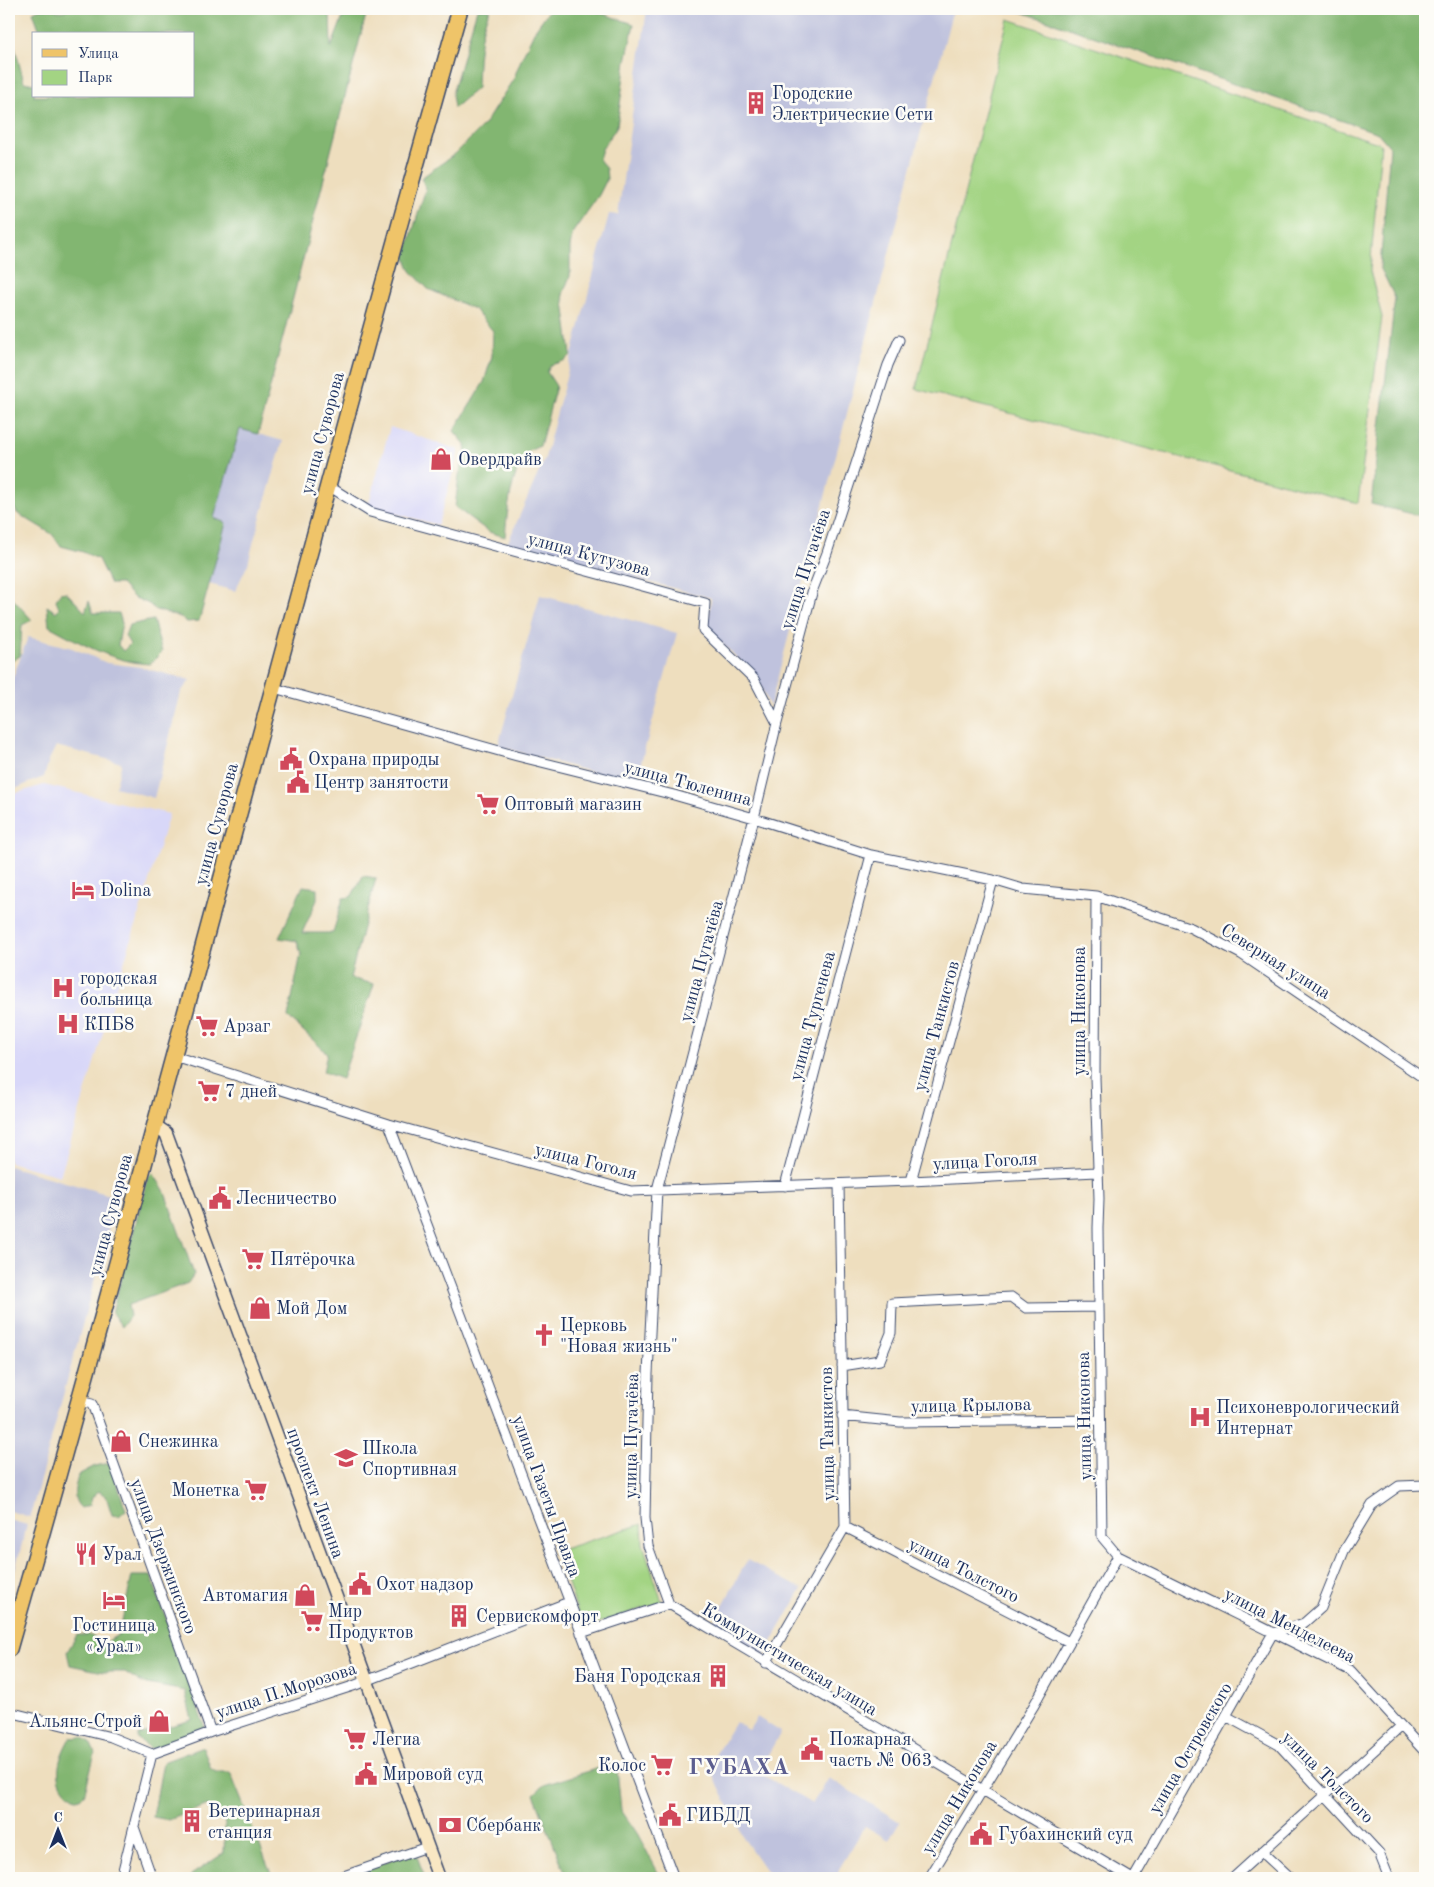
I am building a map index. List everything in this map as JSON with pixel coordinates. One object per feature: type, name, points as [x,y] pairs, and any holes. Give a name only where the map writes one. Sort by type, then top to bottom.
[{"type":"main road","name":"улица Суворова","points":[[9,1650],[174,1056],[327,485],[460,9]]},
{"type":"main road","name":"проспект Ленина","points":[[154,1125],[166,1133],[439,1878]]},
{"type":"street","name":"улица Пугачёва","points":[[669,1604],[648,1546],[645,1518],[648,1374],[658,1190],[813,589],[827,553],[888,365],[899,340]]},
{"type":"street","name":"улица Кутузова","points":[[327,485],[370,512],[706,603],[703,630],[754,679],[777,723]]},
{"type":"street","name":"улица Тюленина","points":[[274,688],[508,753],[754,818],[871,855],[993,880],[1023,889],[1096,896]]},
{"type":"street","name":"улица Тургенева","points":[[785,1186],[871,855]]},
{"type":"street","name":"улица Танкистов","points":[[911,1181],[993,880]]},
{"type":"street","name":"Северная улица","points":[[1096,896],[1191,928],[1241,954],[1425,1079]]},
{"type":"street","name":"улица Никонова","points":[[929,1878],[1033,1707],[1118,1556],[1102,1537],[1099,1199],[1095,1077],[1096,896]]},
{"type":"street","name":"улица Гоголя","points":[[174,1056],[389,1124],[631,1191],[1097,1172]]},
{"type":"street","name":"улица Газеты Правда","points":[[389,1124],[674,1878]]},
{"type":"street","name":"улица Танкистов","points":[[839,1184],[845,1527]]},
{"type":"street","points":[[842,1366],[880,1360],[891,1333],[892,1303],[1011,1297],[1026,1308],[1099,1307]]},
{"type":"street","name":"улица Дзержинского","points":[[78,1401],[92,1404],[211,1732]]},
{"type":"street","name":"улица Крылова","points":[[842,1416],[900,1422],[1100,1420]]},
{"type":"street","points":[[1273,1633],[1304,1623],[1321,1608],[1344,1552],[1372,1505],[1399,1486],[1425,1485]]},
{"type":"street","points":[[766,1664],[845,1527]]},
{"type":"street","name":"улица Толстого","points":[[845,1527],[1069,1642]]},
{"type":"street","name":"улица Менделеева","points":[[1118,1556],[1351,1671],[1425,1752]]},
{"type":"street","name":"улица П.Морозова","points":[[152,1754],[211,1732],[366,1681],[569,1602]]},
{"type":"street","points":[[581,1634],[669,1604]]},
{"type":"street","name":"Коммунистическая улица","points":[[669,1604],[766,1664],[1132,1878]]},
{"type":"street","name":"улица Островского","points":[[1132,1878],[1273,1633]]},
{"type":"street","points":[[9,1712],[111,1737],[152,1754],[121,1878]]},
{"type":"street","name":"улица Толстого","points":[[1226,1716],[1279,1745],[1379,1853],[1389,1878]]},
{"type":"street","points":[[1233,1878],[1401,1726]]},
{"type":"street","points":[[134,1826],[152,1878]]},
{"type":"street","points":[[338,1878],[427,1847]]},
{"type":"street","points":[[1262,1852],[1290,1878]]},
{"type":"shaded area","points":[[647,9],[953,9],[770,707],[756,676],[708,630],[711,598],[511,546],[508,542],[545,458],[609,214],[618,215]]},
{"type":"shaded area","points":[[390,427],[459,450],[438,525],[368,506]]},
{"type":"shaded area","points":[[240,429],[283,441],[248,564],[235,591],[209,584],[226,523],[214,518]]},
{"type":"shaded area","points":[[540,595],[677,633],[635,784],[498,746]]},
{"type":"shaded area","points":[[28,637],[72,648],[107,663],[140,667],[190,680],[181,692],[154,798],[115,787],[122,763],[56,746],[44,777],[9,790],[9,688]]},
{"type":"shaded area","name":"городская больница","points":[[44,785],[169,814],[60,1176],[9,1162],[9,795]]},
{"type":"shaded area","points":[[9,1166],[117,1197],[30,1517],[9,1511]]},
{"type":"shaded area","points":[[9,1520],[27,1525],[9,1592]]},
{"type":"shaded area","points":[[747,1560],[802,1589],[765,1654],[713,1624]]},
{"type":"shaded area","points":[[757,1717],[781,1732],[758,1772],[812,1804],[829,1778],[900,1822],[889,1840],[865,1826],[839,1869],[840,1878],[820,1878],[819,1876],[811,1878],[771,1878],[744,1839],[709,1765],[735,1722],[749,1730]]},
{"type":"green space","points":[[39,9],[64,11],[67,9],[330,9],[331,48],[346,9],[365,9],[367,11],[258,434],[240,429],[214,518],[226,523],[199,621],[187,622],[180,617],[156,610],[149,604],[133,597],[121,584],[110,584],[98,559],[83,552],[61,546],[52,534],[17,513],[9,497],[9,45],[14,44],[24,82],[32,84],[32,98],[195,98],[195,32],[40,32],[33,12]]},
{"type":"green space","points":[[477,9],[490,9],[481,38],[477,88],[454,108],[452,94]]},
{"type":"green space","points":[[550,9],[588,9],[634,24],[626,61],[617,126],[602,149],[599,159],[606,169],[607,179],[599,195],[573,232],[570,247],[570,276],[563,294],[571,355],[566,360],[551,365],[547,372],[556,386],[540,446],[526,454],[513,483],[505,537],[489,532],[455,507],[459,475],[466,454],[465,444],[454,431],[484,382],[492,356],[493,331],[474,309],[428,289],[411,271],[405,256],[426,188],[421,178],[455,154],[484,125],[514,78],[535,30]]},
{"type":"green space","points":[[1013,9],[1425,9],[1425,517],[1371,504],[1395,298],[1380,267],[1390,147],[1378,133]]},
{"type":"green space","points":[[1008,19],[1381,144],[1370,271],[1382,317],[1358,503],[916,389]]},
{"type":"green space","points":[[66,592],[85,612],[89,601],[93,613],[119,613],[122,623],[118,645],[123,651],[130,644],[125,636],[129,625],[153,620],[162,652],[150,664],[123,660],[97,651],[49,626],[47,606],[56,612],[59,608],[56,600],[60,593]]},
{"type":"green space","points":[[13,599],[32,620],[22,625],[20,656],[9,663],[9,613]]},
{"type":"green space","points":[[363,876],[376,878],[350,978],[374,984],[342,1079],[323,1072],[327,1053],[288,1017],[301,954],[297,941],[279,938],[303,886],[317,888],[317,900],[302,933],[333,933],[343,898],[351,897]]},
{"type":"green space","points":[[153,1173],[164,1190],[194,1274],[188,1283],[128,1305],[130,1316],[122,1327],[112,1313],[148,1177]]},
{"type":"green space","points":[[110,1463],[126,1510],[119,1516],[112,1515],[106,1496],[98,1491],[92,1498],[90,1505],[81,1508],[75,1497],[78,1475],[95,1466]]},
{"type":"green space","points":[[642,1524],[643,1544],[662,1602],[583,1628],[557,1551]]},
{"type":"green space","points":[[132,1576],[151,1576],[205,1728],[152,1749],[138,1739],[138,1735],[192,1720],[185,1691],[142,1683],[125,1672],[103,1672],[70,1665],[67,1652],[77,1635],[89,1635],[105,1643],[119,1634]]},
{"type":"green space","points":[[83,1737],[90,1742],[95,1753],[84,1795],[78,1799],[69,1794],[63,1787],[60,1780],[59,1764],[70,1738]]},
{"type":"green space","points":[[203,1747],[211,1769],[216,1772],[230,1772],[273,1878],[191,1878],[191,1875],[224,1853],[225,1823],[208,1805],[169,1820],[153,1817],[163,1762]]},
{"type":"green space","points":[[612,1764],[617,1769],[621,1810],[637,1833],[661,1878],[567,1878],[534,1794],[544,1785]]},
{"type":"green space","points":[[415,1851],[425,1878],[339,1878]]},
{"type":"place","name":"Городские Электрические Сети","points":[[756,103]]},
{"type":"place","name":"Овердрайв","points":[[441,459]]},
{"type":"place","name":"Охрана природы","points":[[291,759]]},
{"type":"place","name":"Центр занятости","points":[[298,782]]},
{"type":"place","name":"Оптовый магазин","points":[[488,804]]},
{"type":"place","name":"Dolina","points":[[83,890]]},
{"type":"place","name":"городская больница","points":[[63,988]]},
{"type":"place","name":"КПБ8","points":[[68,1024]]},
{"type":"place","name":"Арзаг","points":[[207,1026]]},
{"type":"place","name":"7 дней","points":[[209,1091]]},
{"type":"place","name":"Лесничество","points":[[220,1198]]},
{"type":"place","name":"Пятёрочка","points":[[253,1259]]},
{"type":"place","name":"Мой Дом","points":[[260,1308]]},
{"type":"place","name":"Церковь \"Новая жизнь\"","points":[[544,1335]]},
{"type":"place","name":"Психоневрологический Интернат","points":[[1200,1417]]},
{"type":"place","name":"Снежинка","points":[[121,1441]]},
{"type":"place","name":"Школа Спортивная","points":[[346,1458]]},
{"type":"place","name":"Монетка","points":[[256,1490]]},
{"type":"place","name":"Урал","points":[[86,1554]]},
{"type":"place","name":"Охот надзор","points":[[360,1584]]},
{"type":"place","name":"Автомагия","points":[[305,1595]]},
{"type":"place","name":"Гостиница «Урал»","points":[[114,1600]]},
{"type":"place","name":"Сервискомфорт","points":[[459,1616]]},
{"type":"place","name":"Мир Продуктов","points":[[312,1621]]},
{"type":"place","name":"Баня Городская","points":[[718,1676]]},
{"type":"place","name":"Альянс-Строй","points":[[159,1721]]},
{"type":"place","name":"Легиа","points":[[355,1739]]},
{"type":"place","name":"Пожарная часть № 063","points":[[812,1749]]},
{"type":"place","name":"Колос","points":[[662,1765]]},
{"type":"place","name":"Мировой суд","points":[[366,1774]]},
{"type":"place","name":"ГИБДД","points":[[670,1815]]},
{"type":"place","name":"Ветеринарная станция","points":[[192,1821]]},
{"type":"place","name":"Сбербанк","points":[[450,1825]]},
{"type":"place","name":"Губахинский суд","points":[[981,1834]]},
{"type":"district","name":"ГУБАХА","points":[[739,1766]]}]
